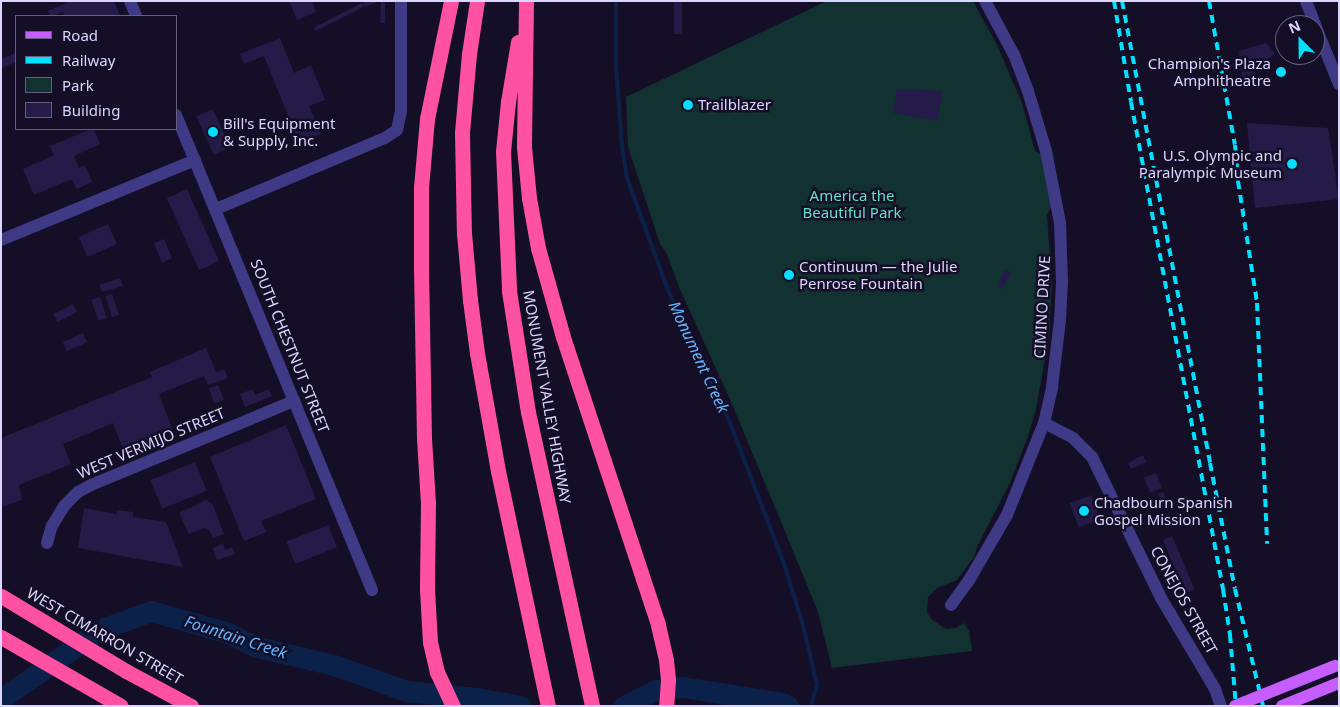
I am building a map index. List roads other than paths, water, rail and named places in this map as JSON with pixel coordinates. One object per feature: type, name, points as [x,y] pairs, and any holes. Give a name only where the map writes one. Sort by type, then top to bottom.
[{"type":"highway","points":[[451,1],[427,119],[421,187],[423,404],[428,503],[427,589],[430,642],[437,672],[453,706]]},
{"type":"highway","points":[[478,1],[469,54],[462,133],[465,242],[477,353],[489,423],[548,706]]},
{"type":"highway","points":[[526,1],[524,147],[529,198],[542,265],[644,578],[664,648],[668,680],[668,703]]},
{"type":"highway","name":"MONUMENT VALLEY HIGHWAY","points":[[526,1],[508,102],[503,151],[509,292],[528,412],[592,706]]},
{"type":"highway","name":"WEST CIMARRON STREET","points":[[1,596],[126,671],[191,706]]},
{"type":"highway","points":[[4,638],[121,706]]},
{"type":"main road","points":[[1234,706],[1337,666]]},
{"type":"main road","points":[[1282,706],[1339,683]]},
{"type":"street","points":[[130,1],[136,15]]},
{"type":"street","points":[[216,209],[385,138],[397,130],[401,111],[401,1]]},
{"type":"street","name":"CIMINO DRIVE","points":[[951,604],[968,582],[1007,516],[1044,423],[1052,386],[1060,320],[1061,250],[1057,202],[1046,151],[1028,91],[1014,55],[985,1]]},
{"type":"street","points":[[1306,1],[1311,15]]},
{"type":"street","points":[[1325,48],[1338,79]]},
{"type":"street","name":"SOUTH CHESTNUT STREET","points":[[178,120],[372,590]]},
{"type":"street","points":[[1,240],[195,160]]},
{"type":"street","name":"WEST VERMIJO STREET","points":[[47,543],[57,515],[72,497],[84,488],[294,401]]},
{"type":"street","name":"CONEJOS STREET","points":[[1044,423],[1074,438],[1092,457],[1161,598],[1211,682],[1221,706]]},
{"type":"waterway","name":"Monument Creek","points":[[616,1],[616,65],[622,147],[627,178],[668,290],[730,423],[784,564],[803,625],[817,685],[811,706]]},
{"type":"waterway","name":"Fountain Creek","points":[[1,699],[99,630],[151,611],[228,633],[257,647],[334,665],[406,691],[477,698],[520,706]]},
{"type":"waterway","name":"Fountain Creek","points":[[624,706],[655,690],[682,687],[783,703],[788,706]]},
{"type":"railway","points":[[1114,1],[1131,102],[1223,589],[1230,635],[1236,706]]},
{"type":"railway","points":[[1122,1],[1235,589],[1263,706]]},
{"type":"railway","points":[[1209,1],[1235,145],[1238,181],[1257,303],[1267,544]]},
{"type":"place","name":"Champion's Plaza Amphitheatre","points":[[1281,72]]},
{"type":"place","name":"Trailblazer","points":[[688,105]]},
{"type":"place","name":"Bill's Equipment & Supply, Inc.","points":[[213,132]]},
{"type":"place","name":"U.S. Olympic and Paralympic Museum","points":[[1292,164]]},
{"type":"place","name":"Continuum — the Julie Penrose Fountain","points":[[789,275]]},
{"type":"place","name":"Chadbourn Spanish Gospel Mission","points":[[1084,511]]},
{"type":"park label","name":"America the Beautiful Park","points":[[852,204]]}]
